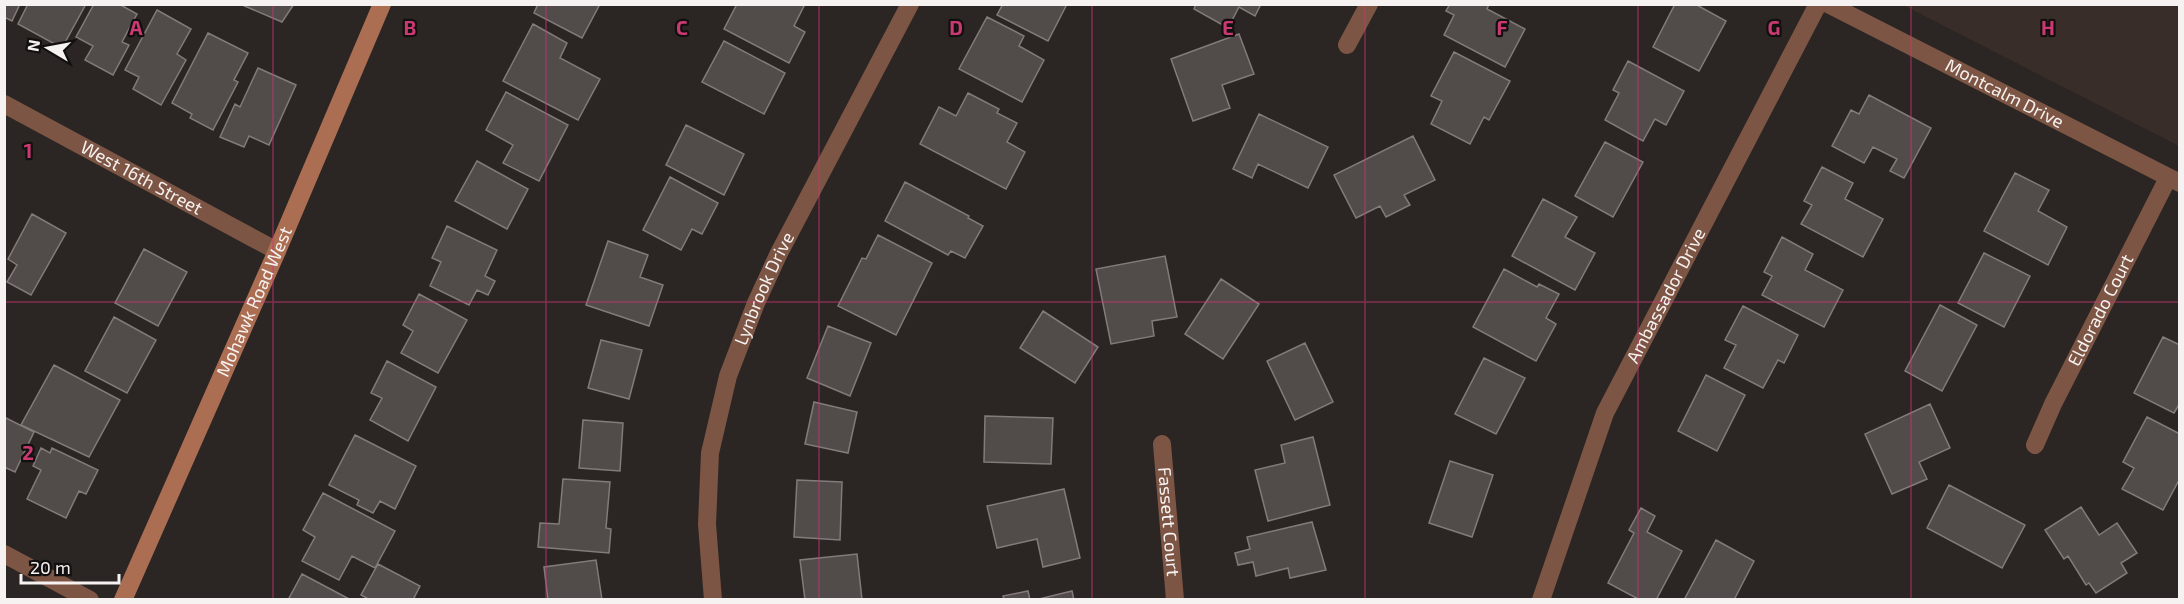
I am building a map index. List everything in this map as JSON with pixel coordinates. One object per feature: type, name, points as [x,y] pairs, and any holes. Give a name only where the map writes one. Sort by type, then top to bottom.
[{"type":"main road","name":"Mohawk Road West","points":[[123,600],[277,251],[382,4]]},
{"type":"street","name":"Lynbrook Drive","points":[[712,600],[706,524],[710,453],[728,376],[756,303],[778,255],[910,4]]},
{"type":"street","points":[[1347,45],[1370,4]]},
{"type":"street","name":"Ambassador Drive","points":[[1541,600],[1605,412],[1818,4]]},
{"type":"street","name":"Montcalm Drive","points":[[1828,4],[2174,181]]},
{"type":"street","name":"West 16th Street","points":[[4,104],[277,251]]},
{"type":"street","name":"Eldorado Court","points":[[2035,445],[2053,404],[2174,181]]},
{"type":"street","name":"Fassett Court","points":[[1162,444],[1175,600]]},
{"type":"street","points":[[4,554],[90,600]]},
{"type":"shaded area","points":[[1903,5],[2179,5],[2179,146]]},
{"type":"building","points":[[4,4],[20,4],[12,21],[4,17]]},
{"type":"building","points":[[28,4],[86,4],[62,48],[18,24]]},
{"type":"building","points":[[94,4],[119,4],[137,14],[122,42],[129,45],[113,75],[85,60],[93,46],[76,37]]},
{"type":"building","points":[[240,4],[294,4],[282,22]]},
{"type":"building","points":[[538,4],[600,4],[582,38],[534,13]]},
{"type":"building","points":[[737,4],[805,4],[794,26],[805,32],[789,63],[724,29]]},
{"type":"building","points":[[1003,4],[1067,4],[1048,41],[997,15]]},
{"type":"building","points":[[1196,4],[1261,4],[1255,16],[1239,7],[1228,28],[1194,9]]},
{"type":"building","points":[[1450,4],[1489,4],[1487,9],[1525,29],[1505,67],[1444,35],[1454,15],[1446,11]]},
{"type":"building","points":[[1675,4],[1695,4],[1726,21],[1699,71],[1653,47]]},
{"type":"building","points":[[157,10],[191,29],[177,54],[186,60],[161,105],[133,89],[139,77],[125,70]]},
{"type":"building","points":[[987,17],[1024,36],[1019,46],[1044,60],[1022,102],[959,69]]},
{"type":"building","points":[[533,24],[567,43],[560,58],[600,79],[578,120],[503,81]]},
{"type":"building","points":[[208,33],[248,53],[234,80],[238,82],[213,130],[190,118],[192,114],[172,103]]},
{"type":"building","points":[[1239,34],[1254,74],[1222,85],[1230,108],[1193,121],[1171,59]]},
{"type":"building","points":[[724,41],[785,73],[764,114],[702,82]]},
{"type":"building","points":[[1454,52],[1510,81],[1489,120],[1484,117],[1470,144],[1431,124],[1442,101],[1431,96]]},
{"type":"building","points":[[1628,61],[1684,91],[1666,125],[1655,119],[1643,141],[1605,120],[1619,93],[1613,90]]},
{"type":"building","points":[[258,68],[296,85],[269,145],[249,136],[244,147],[220,137],[235,104],[240,107]]},
{"type":"building","points":[[506,92],[568,125],[539,181],[503,163],[513,145],[486,130]]},
{"type":"building","points":[[968,93],[999,109],[997,113],[1017,123],[1007,142],[1025,152],[1006,189],[920,144],[939,107],[956,116]]},
{"type":"building","points":[[1869,95],[1931,128],[1904,178],[1890,171],[1897,159],[1873,147],[1864,163],[1832,146],[1851,110],[1859,114]]},
{"type":"building","points":[[1259,114],[1328,147],[1308,188],[1258,164],[1252,178],[1233,169]]},
{"type":"building","points":[[686,125],[744,154],[724,195],[666,165]]},
{"type":"building","points":[[1413,136],[1435,180],[1404,195],[1410,205],[1386,217],[1380,206],[1356,218],[1334,175]]},
{"type":"building","points":[[1605,142],[1643,162],[1613,217],[1575,196]]},
{"type":"building","points":[[477,161],[528,189],[507,229],[455,201]]},
{"type":"building","points":[[1822,167],[1853,183],[1845,199],[1883,219],[1863,257],[1801,224],[1812,205],[1804,201]]},
{"type":"building","points":[[2015,173],[2049,190],[2038,211],[2067,227],[2048,265],[1984,231]]},
{"type":"building","points":[[670,177],[718,203],[702,234],[692,229],[681,250],[643,230]]},
{"type":"building","points":[[905,182],[969,216],[968,218],[983,226],[965,258],[951,251],[948,255],[885,221]]},
{"type":"building","points":[[1543,199],[1577,217],[1565,237],[1595,253],[1575,290],[1512,256]]},
{"type":"building","points":[[32,214],[66,233],[31,295],[7,282],[17,265],[8,259]]},
{"type":"building","points":[[447,226],[497,250],[485,276],[495,281],[488,295],[477,290],[469,305],[430,286],[441,262],[432,258]]},
{"type":"building","points":[[878,235],[932,263],[896,335],[838,306],[862,258],[866,259]]},
{"type":"building","points":[[1782,237],[1813,254],[1805,270],[1843,290],[1824,327],[1762,295],[1772,276],[1764,272]]},
{"type":"building","points":[[608,241],[648,255],[640,277],[663,285],[649,326],[586,305]]},
{"type":"building","points":[[144,249],[187,272],[158,326],[115,303]]},
{"type":"building","points":[[1984,253],[2030,276],[2004,327],[1958,303]]},
{"type":"building","points":[[1165,256],[1177,317],[1152,321],[1154,336],[1111,344],[1096,269]]},
{"type":"building","points":[[1504,269],[1537,287],[1539,284],[1559,294],[1546,318],[1556,324],[1536,361],[1473,327]]},
{"type":"building","points":[[1221,279],[1259,304],[1223,359],[1185,334]]},
{"type":"building","points":[[419,294],[467,320],[438,373],[401,353],[413,331],[403,325]]},
{"type":"building","points":[[1940,305],[1977,325],[1942,391],[1905,371]]},
{"type":"building","points":[[1743,306],[1798,335],[1784,363],[1778,360],[1763,388],[1724,368],[1736,345],[1725,340]]},
{"type":"building","points":[[1043,311],[1098,347],[1075,383],[1020,348]]},
{"type":"building","points":[[114,317],[156,340],[127,393],[85,371]]},
{"type":"building","points":[[828,326],[871,343],[850,396],[807,378]]},
{"type":"building","points":[[2163,337],[2180,345],[2180,403],[2174,413],[2134,393]]},
{"type":"building","points":[[601,340],[642,350],[629,399],[588,388]]},
{"type":"building","points":[[1305,343],[1333,402],[1295,420],[1267,361]]},
{"type":"building","points":[[1484,358],[1525,378],[1496,434],[1455,414]]},
{"type":"building","points":[[387,361],[436,387],[408,441],[370,420],[382,398],[371,393]]},
{"type":"building","points":[[54,365],[120,400],[89,457],[21,425]]},
{"type":"building","points":[[1706,375],[1745,395],[1717,451],[1678,431]]},
{"type":"building","points":[[814,402],[857,412],[848,453],[805,444]]},
{"type":"building","points":[[1930,404],[1950,448],[1919,462],[1927,479],[1892,494],[1865,434]]},
{"type":"building","points":[[985,416],[1053,418],[1051,464],[984,462]]},
{"type":"building","points":[[4,417],[34,432],[15,472],[4,467]]},
{"type":"building","points":[[2147,417],[2180,434],[2180,483],[2178,482],[2163,510],[2122,489],[2134,468],[2123,462]]},
{"type":"building","points":[[583,420],[623,423],[620,471],[579,468]]},
{"type":"building","points":[[355,435],[416,466],[395,509],[380,501],[373,513],[357,505],[359,500],[329,485]]},
{"type":"building","points":[[1313,437],[1330,505],[1268,521],[1255,470],[1285,463],[1281,445]]},
{"type":"building","points":[[41,448],[50,453],[52,448],[98,470],[86,494],[79,491],[66,518],[27,499],[41,470],[33,466]]},
{"type":"building","points":[[1450,461],[1493,475],[1472,537],[1429,523]]},
{"type":"building","points":[[563,479],[610,482],[606,528],[611,529],[609,553],[538,547],[540,523],[559,524]]},
{"type":"building","points":[[797,480],[842,482],[840,540],[794,537]]},
{"type":"building","points":[[1949,485],[2025,525],[2002,568],[1927,528]]},
{"type":"building","points":[[1064,489],[1080,558],[1043,567],[1037,539],[997,548],[987,506]]},
{"type":"building","points":[[323,493],[395,531],[375,568],[352,556],[339,580],[302,561],[315,537],[303,530]]},
{"type":"building","points":[[2081,507],[2099,535],[2117,523],[2137,553],[2121,563],[2127,573],[2096,593],[2089,583],[2086,585],[2068,556],[2064,559],[2045,530]]},
{"type":"building","points":[[1641,508],[1655,516],[1647,532],[1682,551],[1656,600],[1640,600],[1608,583],[1634,533],[1629,530]]},
{"type":"building","points":[[1312,522],[1326,570],[1290,578],[1288,568],[1256,576],[1253,562],[1238,565],[1235,553],[1250,549],[1247,537]]},
{"type":"building","points":[[1716,540],[1754,561],[1735,598],[1737,600],[1684,600]]},
{"type":"building","points":[[857,554],[862,600],[805,600],[800,560]]},
{"type":"building","points":[[596,560],[602,600],[548,600],[544,567]]},
{"type":"building","points":[[378,564],[420,586],[413,600],[370,600],[361,595]]},
{"type":"building","points":[[302,574],[351,600],[288,600]]},
{"type":"building","points":[[1028,591],[1030,600],[1004,600],[1003,596]]},
{"type":"building","points":[[1072,591],[1074,600],[1035,600]]}]
